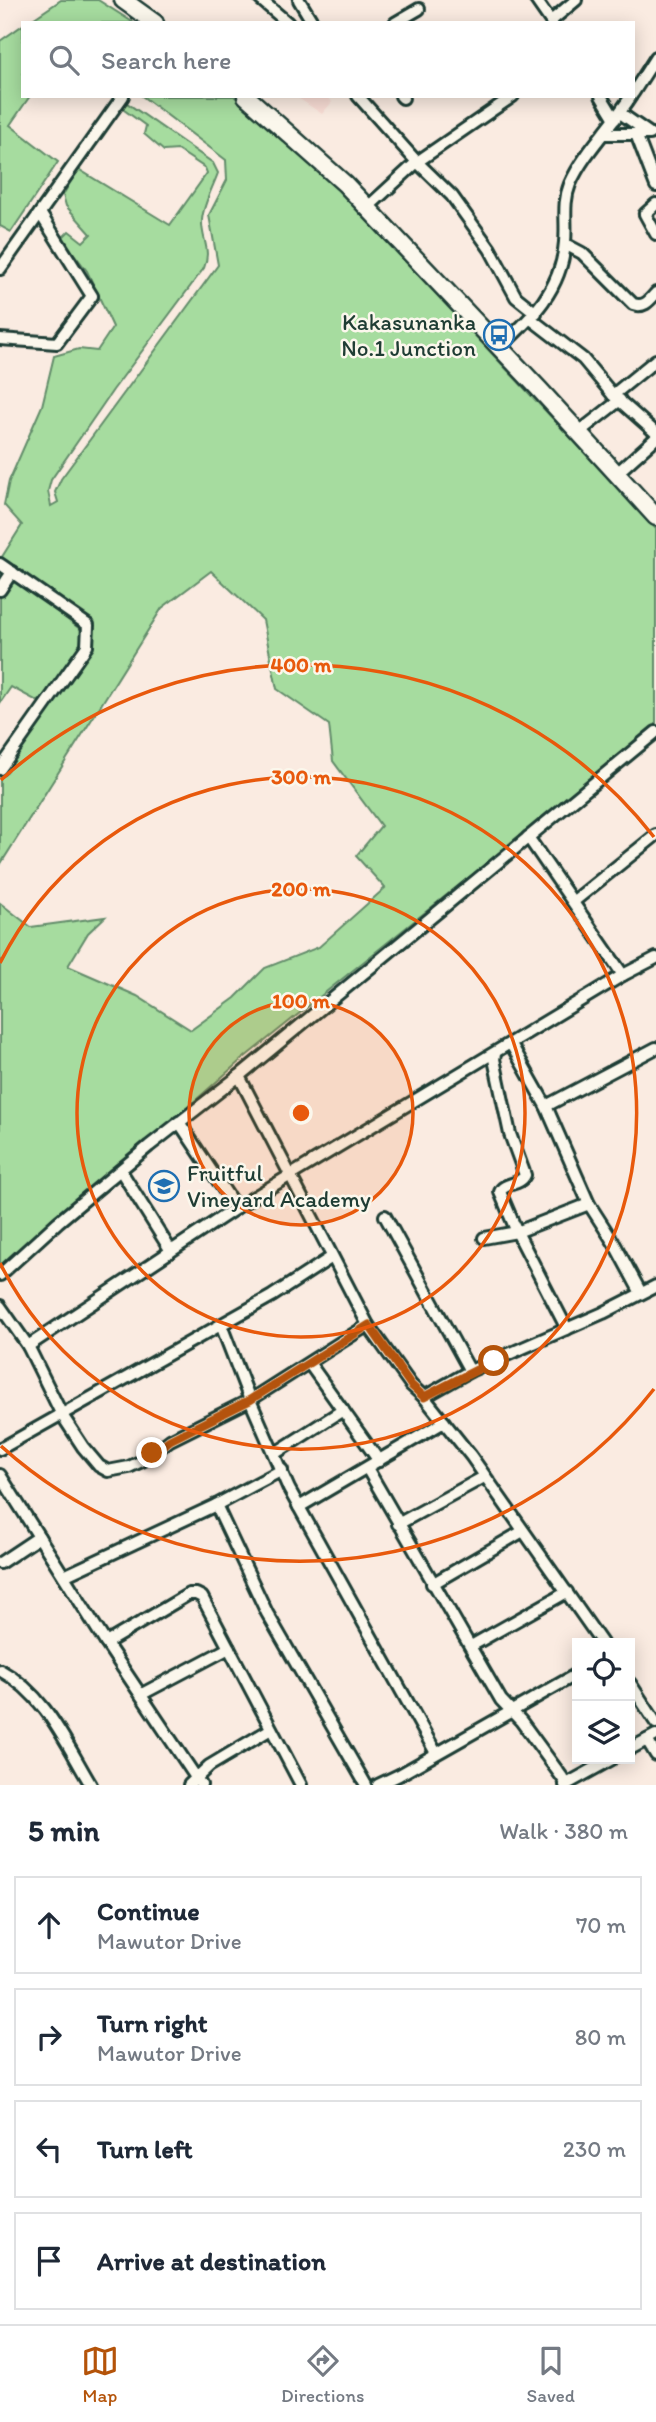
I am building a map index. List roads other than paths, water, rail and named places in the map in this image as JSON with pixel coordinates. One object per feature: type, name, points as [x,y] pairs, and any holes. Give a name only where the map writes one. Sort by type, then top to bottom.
[{"type":"highway","points":[[123,0],[152,21]]},
{"type":"highway","points":[[248,98],[368,207],[656,517]]},
{"type":"street","points":[[261,0],[286,21]]},
{"type":"street","points":[[299,0],[310,21]]},
{"type":"street","points":[[536,0],[550,21]]},
{"type":"street","points":[[552,21],[576,0]]},
{"type":"street","points":[[398,21],[419,9]]},
{"type":"street","points":[[635,90],[655,61]]},
{"type":"street","points":[[0,269],[123,98]]},
{"type":"street","points":[[360,98],[417,162],[452,196],[490,249],[516,297],[533,316],[583,359],[616,397],[656,433]]},
{"type":"street","points":[[368,207],[417,162],[508,98]]},
{"type":"street","points":[[603,98],[617,116],[653,133]]},
{"type":"street","points":[[499,348],[533,316],[557,281],[565,244],[567,193],[580,164],[629,98]]},
{"type":"street","points":[[604,134],[653,133]]},
{"type":"street","points":[[636,134],[656,186]]},
{"type":"street","points":[[656,204],[645,214],[656,233]]},
{"type":"street","points":[[0,339],[57,343],[92,296],[40,214]]},
{"type":"street","points":[[565,244],[582,253],[634,304],[646,304],[656,293]]},
{"type":"street","points":[[579,432],[656,360]]},
{"type":"street","points":[[616,474],[656,439]]},
{"type":"street","points":[[0,564],[88,625],[87,646],[0,769]]},
{"type":"street","points":[[0,590],[12,572]]},
{"type":"street","points":[[0,1275],[58,1222],[656,732]]},
{"type":"street","points":[[574,901],[656,835]]},
{"type":"street","points":[[528,837],[623,975]]},
{"type":"street","points":[[28,1346],[236,1208],[623,975],[656,958]]},
{"type":"street","points":[[511,1044],[546,1106],[589,1204],[641,1293]]},
{"type":"street","points":[[546,1106],[656,1048]]},
{"type":"street","points":[[495,1054],[510,1134],[525,1175],[520,1182],[504,1186],[500,1192],[517,1233],[567,1329]]},
{"type":"street","points":[[239,1076],[369,1325],[411,1385],[424,1397],[471,1456],[599,1638]]},
{"type":"street","points":[[179,1122],[236,1208]]},
{"type":"street","points":[[121,1171],[171,1251]]},
{"type":"street","points":[[484,1238],[517,1233],[589,1204]]},
{"type":"street","points":[[385,1216],[470,1371]]},
{"type":"street","points":[[0,1449],[221,1325],[332,1257]]},
{"type":"street","points":[[424,1397],[470,1371],[567,1329],[656,1286]]},
{"type":"street","points":[[0,1306],[28,1346],[62,1415],[83,1447],[99,1466],[108,1471],[129,1467],[144,1460],[170,1440],[250,1400],[369,1325]]},
{"type":"street","points":[[221,1325],[250,1400],[299,1507],[436,1753]]},
{"type":"street","points":[[309,1363],[379,1461]]},
{"type":"street","points":[[274,1454],[343,1410]]},
{"type":"street","points":[[299,1507],[444,1422]]},
{"type":"street","points":[[366,1468],[497,1693],[566,1785],[603,1764]]},
{"type":"street","points":[[64,1576],[216,1505],[282,1470]]},
{"type":"street","points":[[0,1475],[142,1695],[195,1783],[209,1766],[271,1729]]},
{"type":"street","points":[[398,1524],[484,1476]]},
{"type":"street","points":[[216,1505],[267,1614],[366,1785]]},
{"type":"street","points":[[432,1584],[523,1531]]},
{"type":"street","points":[[0,1563],[39,1537]]},
{"type":"street","points":[[471,1646],[567,1592]]},
{"type":"street","points":[[106,1643],[189,1594],[202,1598],[302,1785]]},
{"type":"street","points":[[142,1695],[229,1648]]},
{"type":"street","points":[[0,1670],[27,1687],[45,1707],[91,1785]]},
{"type":"street","points":[[378,1785],[572,1677]]},
{"type":"street","points":[[635,1691],[656,1723]]},
{"type":"street","points":[[635,1746],[652,1737],[656,1755]]},
{"type":"place","name":"Kakasunanka No.1 Junction","points":[[499,335]]},
{"type":"place","name":"Fruitful Vineyard Academy","points":[[164,1186]]}]
